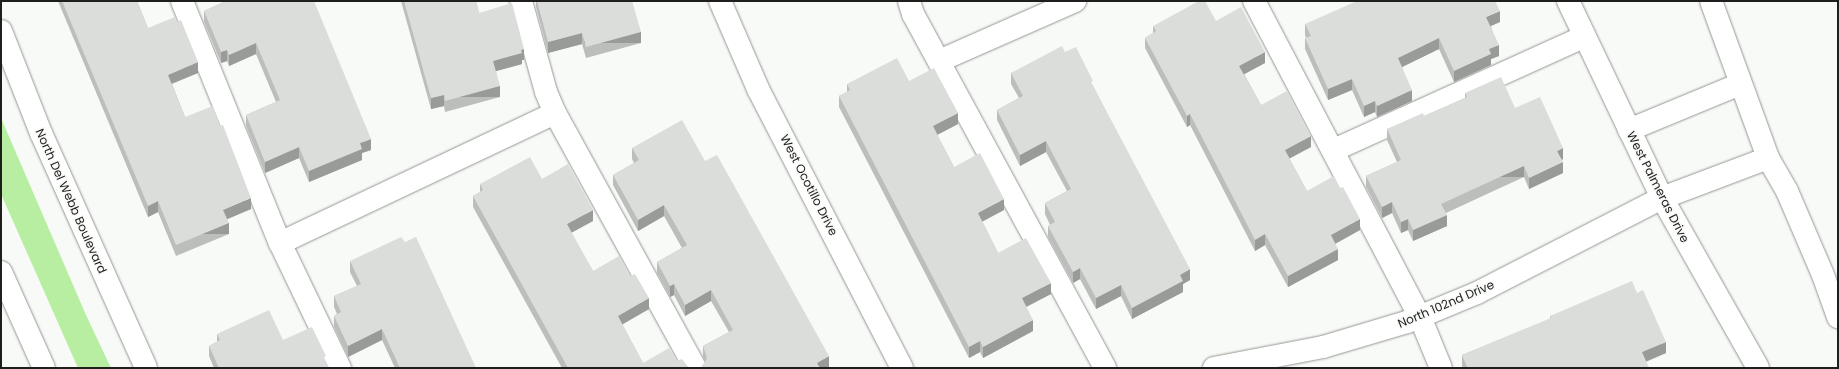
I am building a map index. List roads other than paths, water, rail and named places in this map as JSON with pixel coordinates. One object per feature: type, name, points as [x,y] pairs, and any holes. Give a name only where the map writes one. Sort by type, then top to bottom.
[{"type":"street","points":[[182,1],[280,243],[340,368]]},
{"type":"street","points":[[521,1],[546,92],[555,113],[695,368]]},
{"type":"street","name":"West Ocotillo Drive","points":[[720,1],[758,89],[902,368]]},
{"type":"street","points":[[909,1],[913,14],[1105,368]]},
{"type":"street","points":[[939,62],[1075,1]]},
{"type":"street","points":[[1254,1],[1334,150],[1420,316],[1441,368]]},
{"type":"street","name":"West Palmeras Drive","points":[[1568,1],[1583,37],[1662,198],[1757,368]]},
{"type":"street","points":[[1711,1],[1768,158],[1787,191],[1824,275],[1838,317]]},
{"type":"street","name":"North Del Webb Boulevard","points":[[1,31],[41,133],[146,368]]},
{"type":"street","points":[[1334,150],[1583,37]]},
{"type":"street","points":[[1629,130],[1740,84]]},
{"type":"street","points":[[280,243],[555,113]]},
{"type":"street","name":"North 102nd Drive","points":[[1214,368],[1323,347],[1420,316],[1477,293],[1662,198],[1768,158]]},
{"type":"street","points":[[1,272],[44,368]]}]
